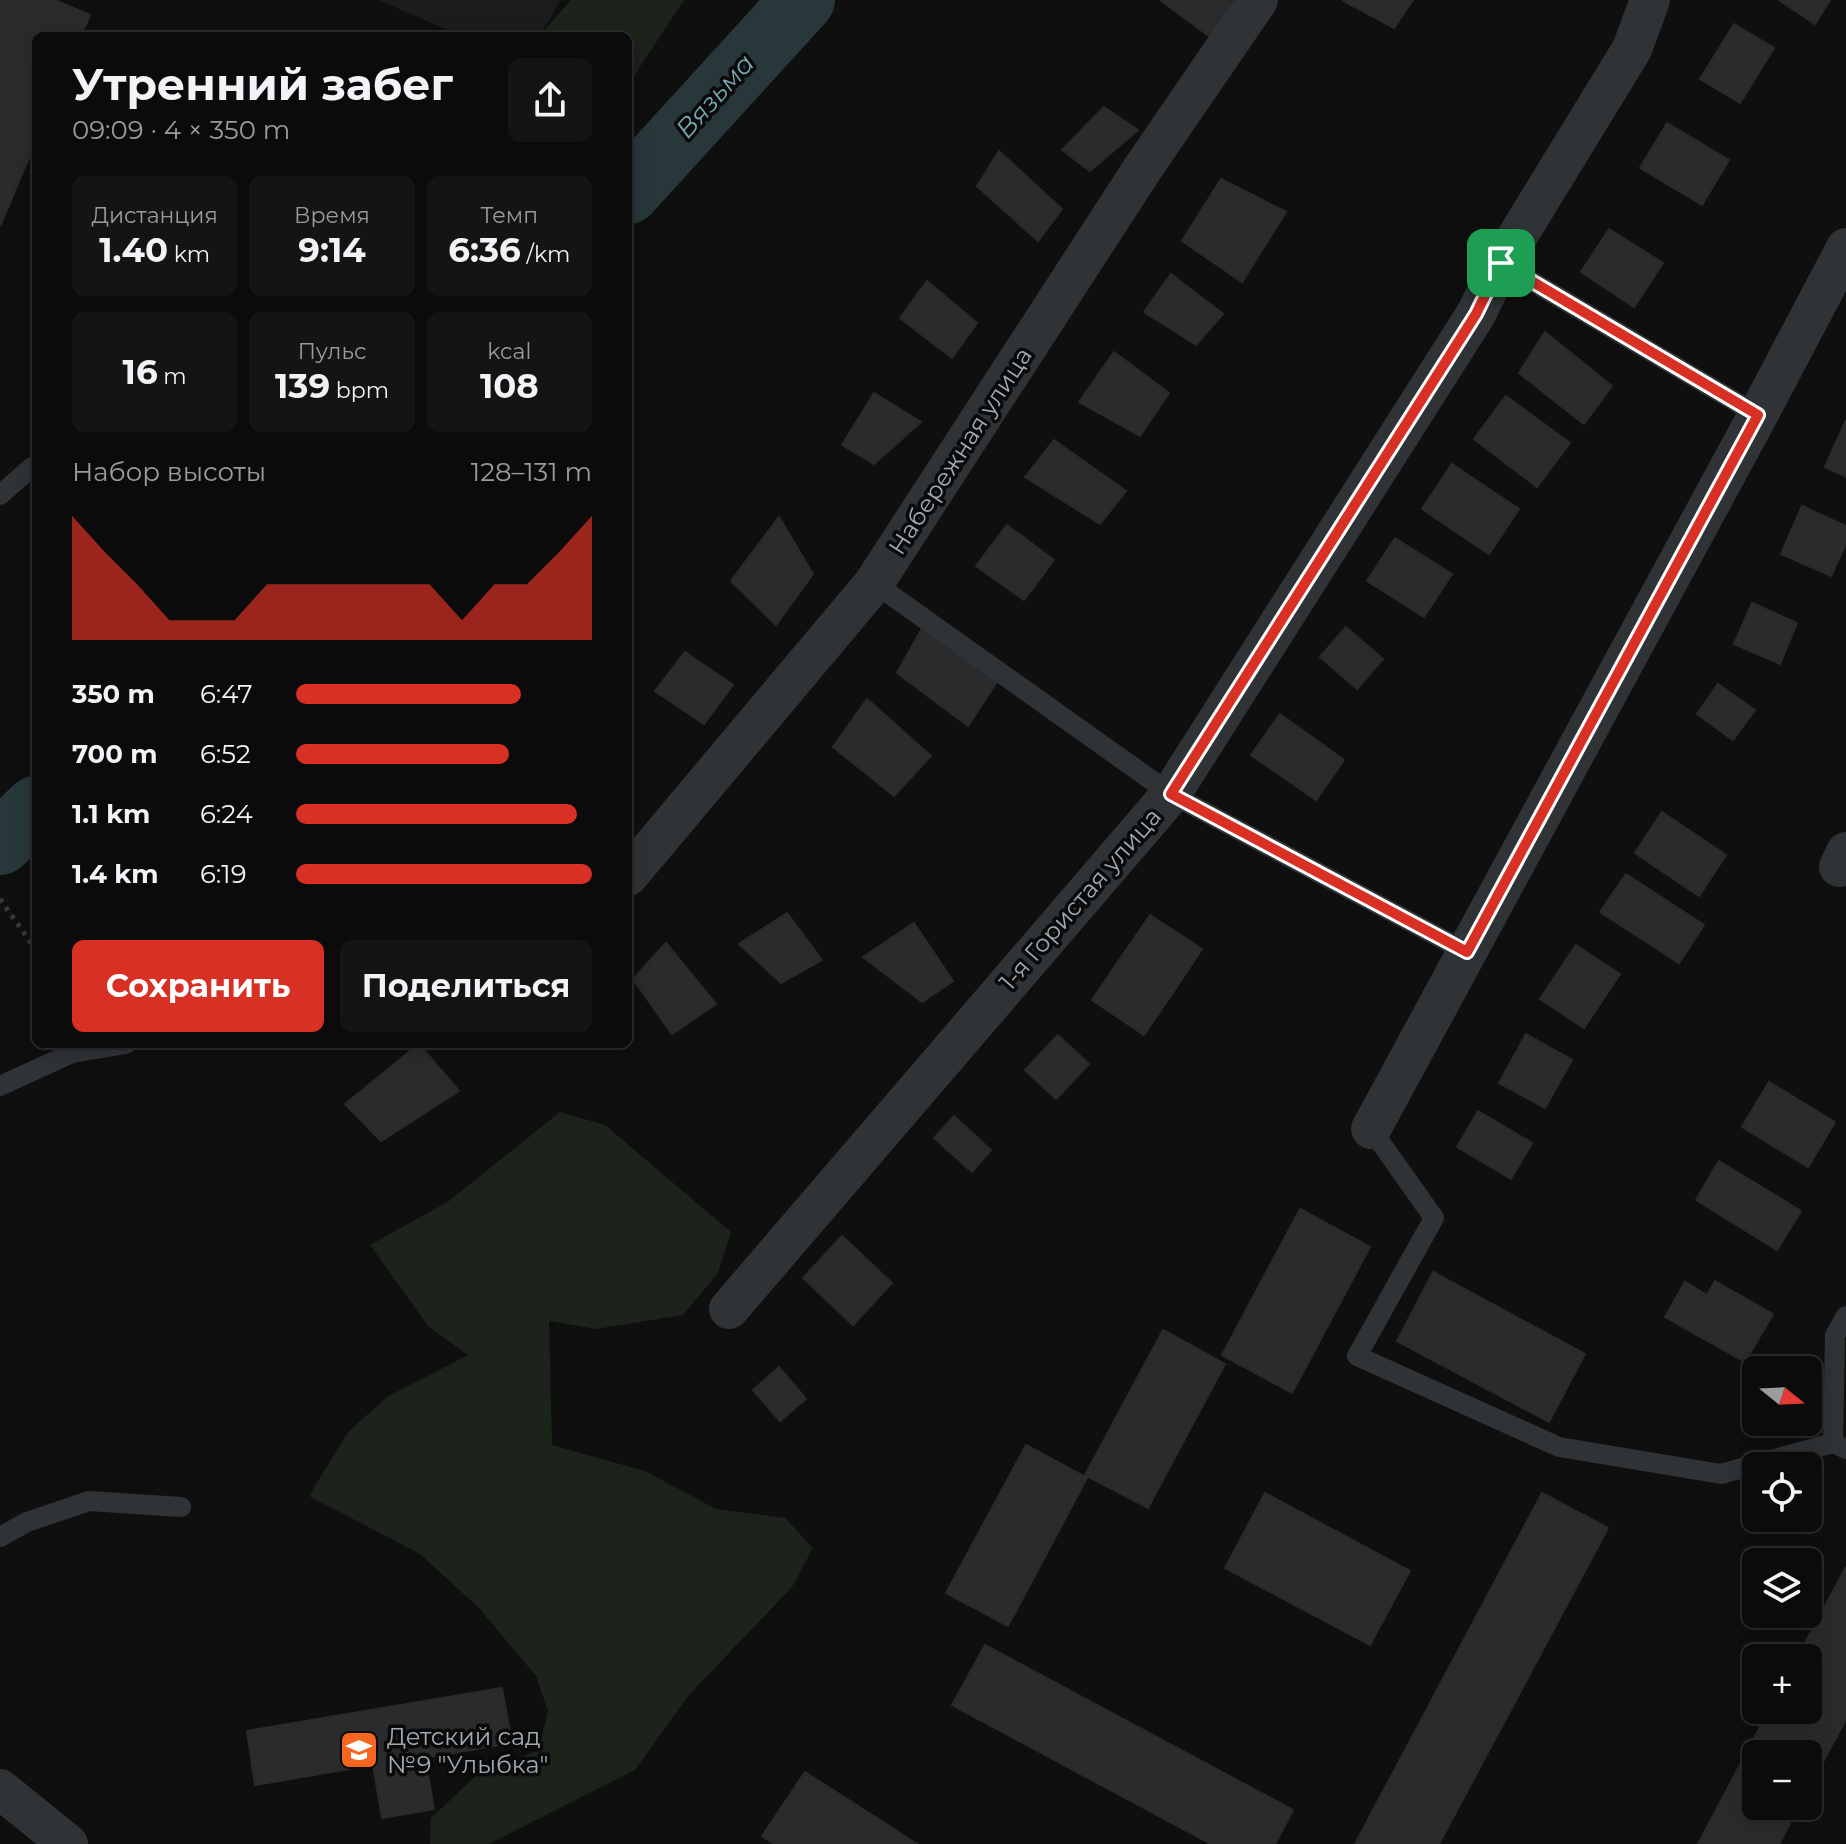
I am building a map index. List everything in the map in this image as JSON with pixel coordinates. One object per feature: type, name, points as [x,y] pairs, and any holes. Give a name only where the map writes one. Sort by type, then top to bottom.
[{"type":"street","name":"Набережная улица","points":[[632,871],[874,583],[1143,168],[1258,0]]},
{"type":"street","name":"1-я Гористая улица","points":[[729,1309],[1171,794],[1476,314],[1501,263],[1632,49],[1650,0]]},
{"type":"street","points":[[1371,1129],[1846,248]]},
{"type":"street","points":[[0,1789],[68,1844]]},
{"type":"lane","points":[[1501,263],[1758,415]]},
{"type":"lane","points":[[0,495],[32,467]]},
{"type":"lane","points":[[874,583],[1171,794],[1467,952]]},
{"type":"lane","points":[[0,1086],[72,1053],[102,1048]]},
{"type":"lane","points":[[1371,1129],[1434,1218],[1357,1356],[1559,1447],[1721,1474],[1840,1446],[1835,1335],[1846,1316]]},
{"type":"lane","points":[[0,1537],[27,1522],[89,1501],[181,1507]]},
{"type":"path","points":[[0,899],[32,944]]},
{"type":"shaded area","points":[[378,0],[560,0],[542,32],[452,32]]},
{"type":"shaded area","points":[[571,0],[684,0],[632,79],[632,32],[543,32]]},
{"type":"shaded area","points":[[560,1112],[605,1125],[731,1232],[718,1273],[683,1315],[596,1329],[549,1321],[552,1445],[645,1471],[716,1509],[785,1518],[813,1548],[792,1587],[688,1696],[635,1770],[489,1844],[430,1844],[431,1818],[479,1773],[539,1750],[548,1711],[536,1676],[479,1608],[420,1554],[309,1496],[348,1432],[387,1397],[468,1355],[428,1326],[370,1245],[449,1201]]},
{"type":"building","points":[[0,0],[55,0],[90,15],[83,32],[32,32],[32,150],[0,226]]},
{"type":"building","points":[[1160,0],[1231,0],[1232,1],[1209,36]]},
{"type":"building","points":[[1342,0],[1413,0],[1394,28]]},
{"type":"building","points":[[1779,0],[1830,0],[1815,24]]},
{"type":"building","points":[[1734,24],[1774,48],[1740,103],[1700,79]]},
{"type":"building","points":[[1104,107],[1138,130],[1090,171],[1062,150]]},
{"type":"building","points":[[1667,123],[1729,160],[1702,205],[1640,168]]},
{"type":"building","points":[[999,151],[1062,209],[1038,241],[977,186]]},
{"type":"building","points":[[1221,179],[1286,212],[1242,282],[1182,241]]},
{"type":"building","points":[[1609,229],[1663,263],[1634,307],[1581,272]]},
{"type":"building","points":[[1171,274],[1223,314],[1196,345],[1144,312]]},
{"type":"building","points":[[927,281],[977,323],[952,358],[900,318]]},
{"type":"building","points":[[1545,332],[1612,386],[1584,424],[1519,373]]},
{"type":"building","points":[[1114,352],[1169,393],[1140,436],[1079,402]]},
{"type":"building","points":[[874,393],[921,422],[874,464],[842,445]]},
{"type":"building","points":[[1506,396],[1570,443],[1537,487],[1474,439]]},
{"type":"building","points":[[1846,420],[1846,477],[1825,467]]},
{"type":"building","points":[[1054,440],[1126,491],[1100,524],[1025,477]]},
{"type":"building","points":[[1452,464],[1519,509],[1489,554],[1422,509]]},
{"type":"building","points":[[1802,506],[1846,526],[1846,544],[1831,576],[1781,554]]},
{"type":"building","points":[[779,517],[813,574],[776,625],[731,581]]},
{"type":"building","points":[[1007,525],[1054,560],[1024,600],[976,566]]},
{"type":"building","points":[[1395,538],[1452,574],[1424,617],[1367,581]]},
{"type":"building","points":[[1752,603],[1797,623],[1780,664],[1734,644]]},
{"type":"building","points":[[926,621],[1002,674],[968,726],[897,673]]},
{"type":"building","points":[[1346,627],[1383,659],[1357,689],[1320,657]]},
{"type":"building","points":[[685,652],[733,685],[704,724],[655,691]]},
{"type":"building","points":[[1718,684],[1755,710],[1733,740],[1697,714]]},
{"type":"building","points":[[867,699],[931,756],[894,796],[833,747]]},
{"type":"building","points":[[1280,714],[1344,760],[1316,800],[1251,755]]},
{"type":"building","points":[[1662,812],[1726,855],[1699,896],[1635,853]]},
{"type":"building","points":[[1626,874],[1704,925],[1679,963],[1600,912]]},
{"type":"building","points":[[787,913],[822,960],[781,983],[739,944]]},
{"type":"building","points":[[1150,915],[1202,949],[1176,988],[1124,953]]},
{"type":"building","points":[[914,923],[953,981],[922,1002],[863,957]]},
{"type":"building","points":[[666,943],[716,1004],[672,1034],[633,979]]},
{"type":"building","points":[[1576,945],[1620,974],[1584,1028],[1540,999]]},
{"type":"building","points":[[1124,953],[1176,988],[1144,1035],[1092,1000]]},
{"type":"building","points":[[1526,1034],[1572,1060],[1545,1108],[1499,1083]]},
{"type":"building","points":[[1058,1035],[1089,1064],[1056,1099],[1025,1070]]},
{"type":"building","points":[[414,1048],[422,1048],[459,1091],[381,1141],[345,1104]]},
{"type":"building","points":[[1769,1082],[1835,1122],[1808,1167],[1742,1127]]},
{"type":"building","points":[[1478,1111],[1532,1143],[1511,1179],[1457,1147]]},
{"type":"building","points":[[954,1116],[991,1150],[972,1172],[934,1138]]},
{"type":"building","points":[[1719,1161],[1801,1211],[1777,1250],[1696,1200]]},
{"type":"building","points":[[1300,1209],[1370,1247],[1292,1393],[1222,1355]]},
{"type":"building","points":[[842,1236],[892,1283],[853,1325],[803,1278]]},
{"type":"building","points":[[1433,1272],[1585,1354],[1549,1422],[1397,1341]]},
{"type":"building","points":[[1715,1281],[1773,1314],[1748,1356],[1742,1356],[1742,1360],[1665,1317],[1685,1282],[1707,1295]]},
{"type":"building","points":[[1163,1330],[1225,1364],[1148,1508],[1085,1475]]},
{"type":"building","points":[[779,1367],[806,1399],[780,1421],[753,1390]]},
{"type":"building","points":[[1026,1445],[1087,1478],[1008,1626],[946,1593]]},
{"type":"building","points":[[1265,1493],[1410,1571],[1370,1645],[1225,1568]]},
{"type":"building","points":[[1542,1493],[1608,1528],[1439,1844],[1355,1844]]},
{"type":"building","points":[[1846,1567],[1846,1719],[1822,1764],[1822,1740],[1753,1740],[1762,1724],[1822,1724],[1822,1644],[1805,1644],[1813,1628],[1822,1628],[1822,1612]]},
{"type":"building","points":[[985,1645],[1293,1810],[1275,1844],[1211,1844],[952,1705]]},
{"type":"building","name":"Детский сад №9 \"Улыбка\"","points":[[502,1688],[512,1743],[425,1758],[434,1809],[382,1818],[373,1765],[255,1785],[247,1731]]},
{"type":"building","points":[[1742,1761],[1742,1820],[1792,1820],[1779,1844],[1698,1844]]},
{"type":"building","points":[[805,1772],[917,1844],[774,1844],[762,1836]]},
{"type":"waterway","name":"Вязьма","points":[[632,188],[803,0]]},
{"type":"waterway","name":"Вязьма","points":[[0,843],[32,812]]},
{"type":"place","name":"Детский сад №9 \"Улыбка\"","points":[[359,1750]]},
{"type":"route","points":[[1501,263],[1758,415],[1467,952],[1171,794],[1476,314],[1501,263]]}]
